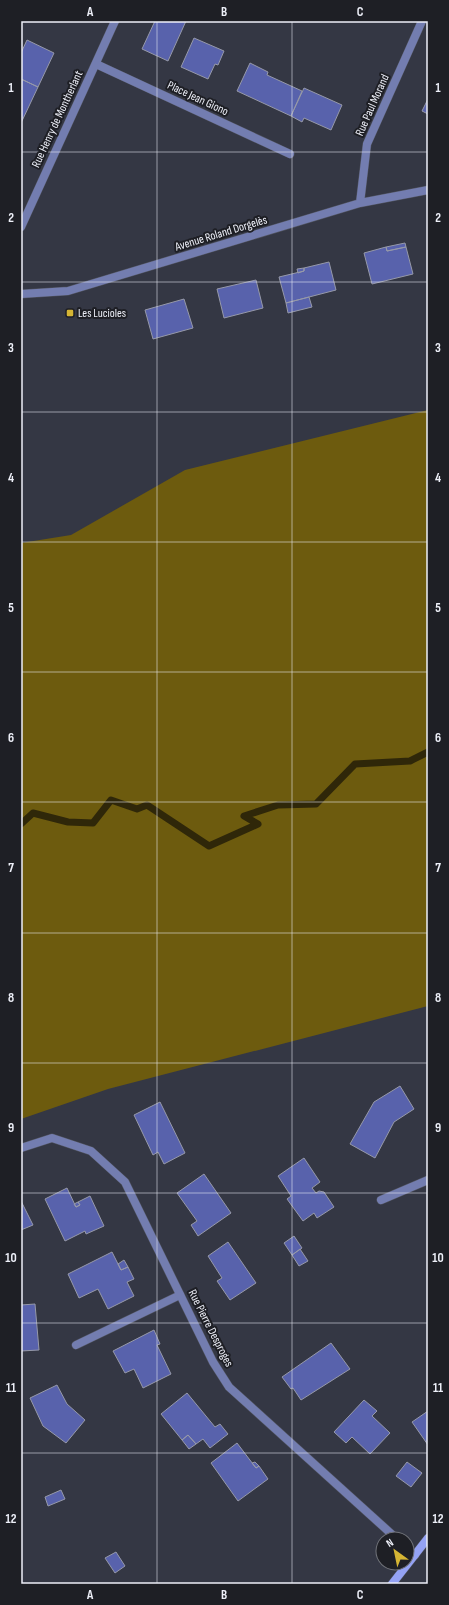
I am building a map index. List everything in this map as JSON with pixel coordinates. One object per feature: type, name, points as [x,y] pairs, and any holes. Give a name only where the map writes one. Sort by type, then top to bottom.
[{"type":"main road","points":[[415,1555],[428,1538]]},
{"type":"main road","points":[[392,1584],[402,1571]]},
{"type":"street","name":"Rue Henry de Montherlant","points":[[21,227],[115,21]]},
{"type":"street","name":"Rue Paul Morand","points":[[360,203],[367,144],[422,21]]},
{"type":"street","name":"Place Jean Giono","points":[[96,64],[290,154]]},
{"type":"street","name":"Avenue Roland Dorgelès","points":[[21,294],[68,292],[360,203],[428,190]]},
{"type":"street","name":"Rue Pierre Desproges","points":[[21,1148],[52,1138],[91,1151],[125,1182],[213,1362],[229,1387],[388,1531]]},
{"type":"street","points":[[381,1200],[428,1180]]},
{"type":"street","points":[[76,1345],[180,1294]]},
{"type":"shaded area","points":[[428,410],[428,1006],[108,1089],[21,1119],[21,543],[71,535],[185,470]]},
{"type":"building","points":[[155,21],[186,21],[168,61],[142,49]]},
{"type":"building","points":[[194,38],[224,51],[218,65],[215,64],[208,79],[181,67]]},
{"type":"building","points":[[27,40],[54,53],[38,87],[21,79],[21,53]]},
{"type":"building","points":[[250,63],[268,72],[267,75],[302,91],[291,116],[237,91]]},
{"type":"building","points":[[21,79],[38,87],[21,123]]},
{"type":"building","points":[[304,88],[342,105],[331,130],[304,118],[302,122],[291,116]]},
{"type":"building","points":[[428,99],[428,114],[422,111]]},
{"type":"building","points":[[405,243],[406,247],[387,251],[386,247]]},
{"type":"building","points":[[386,247],[387,251],[406,247],[413,274],[372,284],[364,253]]},
{"type":"building","points":[[329,262],[336,290],[286,303],[279,277],[304,271],[304,268]]},
{"type":"building","points":[[304,268],[304,271],[298,273],[297,269]]},
{"type":"building","points":[[256,280],[263,308],[224,318],[217,289]]},
{"type":"building","points":[[309,297],[312,307],[288,313],[286,303]]},
{"type":"building","points":[[184,299],[193,328],[153,339],[145,310]]},
{"type":"building","points":[[400,1086],[414,1109],[394,1122],[375,1158],[350,1144],[374,1102]]},
{"type":"building","points":[[160,1102],[185,1153],[164,1164],[158,1152],[153,1155],[134,1115]]},
{"type":"building","points":[[304,1158],[320,1182],[312,1188],[316,1193],[319,1191],[324,1192],[334,1207],[317,1218],[314,1213],[303,1221],[287,1199],[291,1196],[278,1176]]},
{"type":"building","points":[[204,1174],[231,1213],[198,1236],[191,1225],[197,1221],[177,1193]]},
{"type":"building","points":[[67,1188],[76,1207],[80,1205],[78,1202],[90,1196],[104,1226],[86,1234],[85,1231],[65,1241],[45,1199]]},
{"type":"building","points":[[21,1201],[33,1225],[21,1230]]},
{"type":"building","points":[[78,1202],[80,1205],[76,1207],[74,1204]]},
{"type":"building","points":[[294,1236],[302,1248],[292,1255],[284,1243]]},
{"type":"building","points":[[228,1242],[256,1283],[230,1300],[217,1281],[222,1278],[208,1256]]},
{"type":"building","points":[[300,1249],[308,1261],[299,1266],[292,1255]]},
{"type":"building","points":[[112,1252],[121,1270],[128,1267],[134,1279],[127,1282],[134,1296],[108,1309],[98,1289],[79,1298],[68,1274]]},
{"type":"building","points":[[124,1260],[128,1267],[121,1270],[118,1264]]},
{"type":"building","points":[[35,1304],[39,1350],[21,1351],[21,1305]]},
{"type":"building","points":[[154,1330],[160,1344],[157,1345],[171,1374],[143,1388],[134,1369],[125,1373],[113,1351]]},
{"type":"building","points":[[331,1343],[350,1369],[301,1400],[293,1388],[291,1389],[282,1377]]},
{"type":"building","points":[[57,1385],[67,1404],[85,1420],[66,1443],[43,1426],[30,1398]]},
{"type":"building","points":[[187,1393],[215,1427],[220,1424],[228,1434],[210,1448],[203,1439],[196,1444],[188,1435],[182,1440],[161,1414]]},
{"type":"building","points":[[364,1400],[377,1411],[372,1416],[390,1433],[370,1454],[352,1437],[346,1443],[334,1432]]},
{"type":"building","points":[[428,1411],[428,1445],[412,1422]]},
{"type":"building","points":[[188,1435],[196,1444],[189,1449],[182,1440]]},
{"type":"building","points":[[237,1443],[256,1468],[259,1466],[268,1479],[238,1501],[211,1463]]},
{"type":"building","points":[[255,1462],[259,1466],[256,1468],[252,1463]]},
{"type":"building","points":[[407,1462],[422,1473],[411,1487],[396,1476]]},
{"type":"building","points":[[61,1490],[65,1499],[48,1506],[45,1497]]},
{"type":"building","points":[[116,1552],[125,1566],[115,1573],[105,1558]]},
{"type":"waterway","points":[[21,824],[33,813],[68,822],[93,823],[111,800],[137,809],[147,805],[209,846],[258,824],[244,816],[278,805],[316,804],[355,764],[410,761],[428,752]]},
{"type":"place","name":"Les Lucioles","points":[[70,313]]}]
